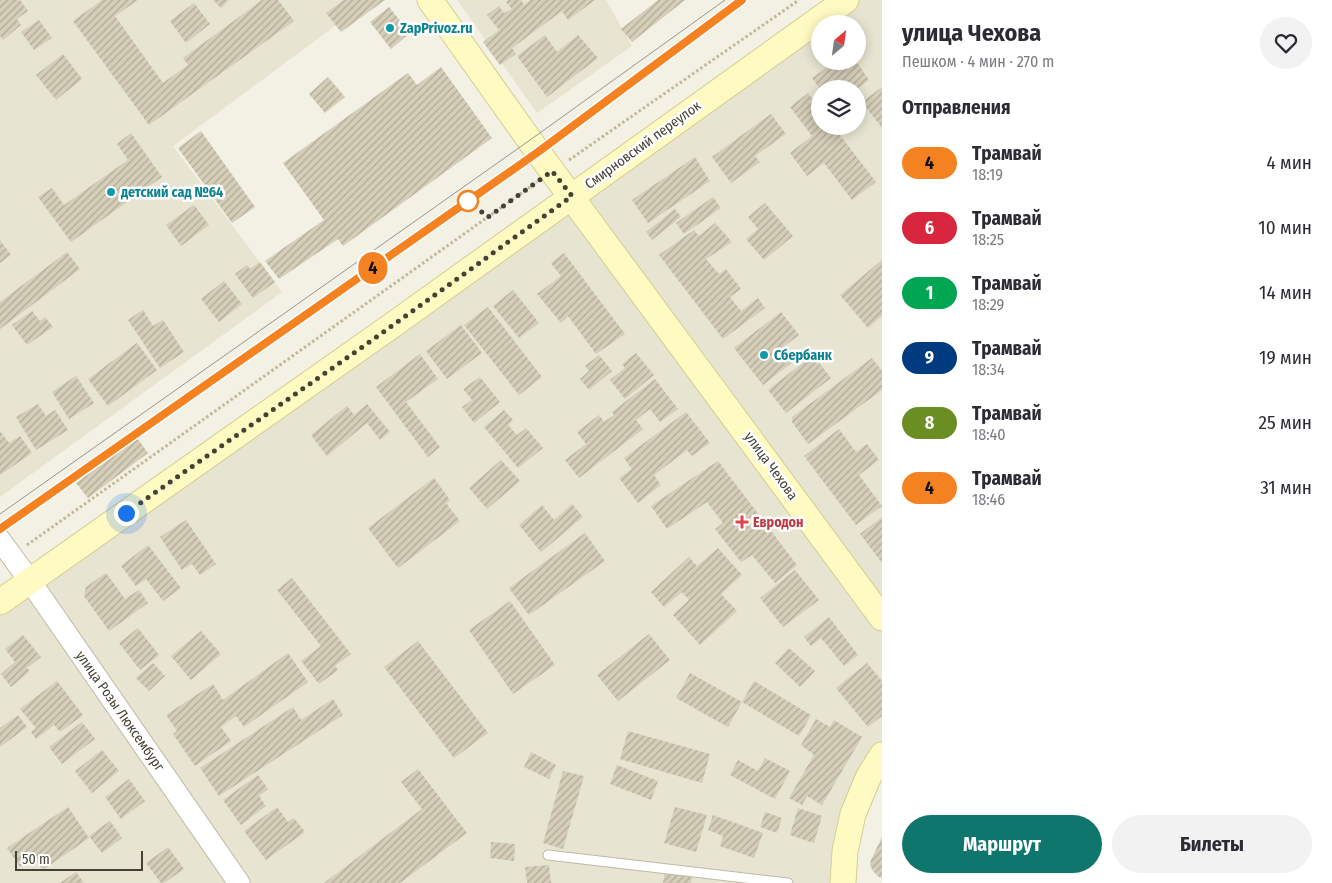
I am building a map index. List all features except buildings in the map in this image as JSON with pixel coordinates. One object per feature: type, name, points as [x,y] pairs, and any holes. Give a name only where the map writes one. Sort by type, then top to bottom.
[{"type":"main road","name":"улица Чехова","points":[[430,0],[552,171],[882,618]]},
{"type":"main road","name":"Смирновский переулок","points":[[0,602],[394,324],[846,0]]},
{"type":"main road","points":[[843,883],[845,851],[853,814],[868,778],[882,755]]},
{"type":"street","name":"улица Розы Люксембург","points":[[6,548],[239,883]]},
{"type":"lane","points":[[548,855],[788,883]]},
{"type":"path","points":[[6,548],[799,0]]},
{"type":"shaded area","points":[[0,0],[370,0],[173,146],[282,292],[0,497]]},
{"type":"shaded area","points":[[457,0],[606,0],[632,46],[537,113]]},
{"type":"shaded area","points":[[846,0],[882,0],[882,755],[843,883],[0,883],[0,602],[811,25],[811,70],[866,70],[866,15],[825,15]]},
{"type":"tram line","points":[[0,514],[725,0]]},
{"type":"tram line","points":[[0,529],[538,152],[742,0]]},
{"type":"tram line","name":"4","points":[[0,529],[538,152],[742,0]]},
{"type":"place","name":"ZapPrivoz.ru","points":[[390,28]]},
{"type":"place","name":"детский сад №64","points":[[111,192]]},
{"type":"place","name":"Сбербанк","points":[[764,355]]},
{"type":"place","name":"Евродон","points":[[742,522]]},
{"type":"route","points":[[126,513],[378,336],[572,196],[552,171],[488,217],[468,201]]}]
